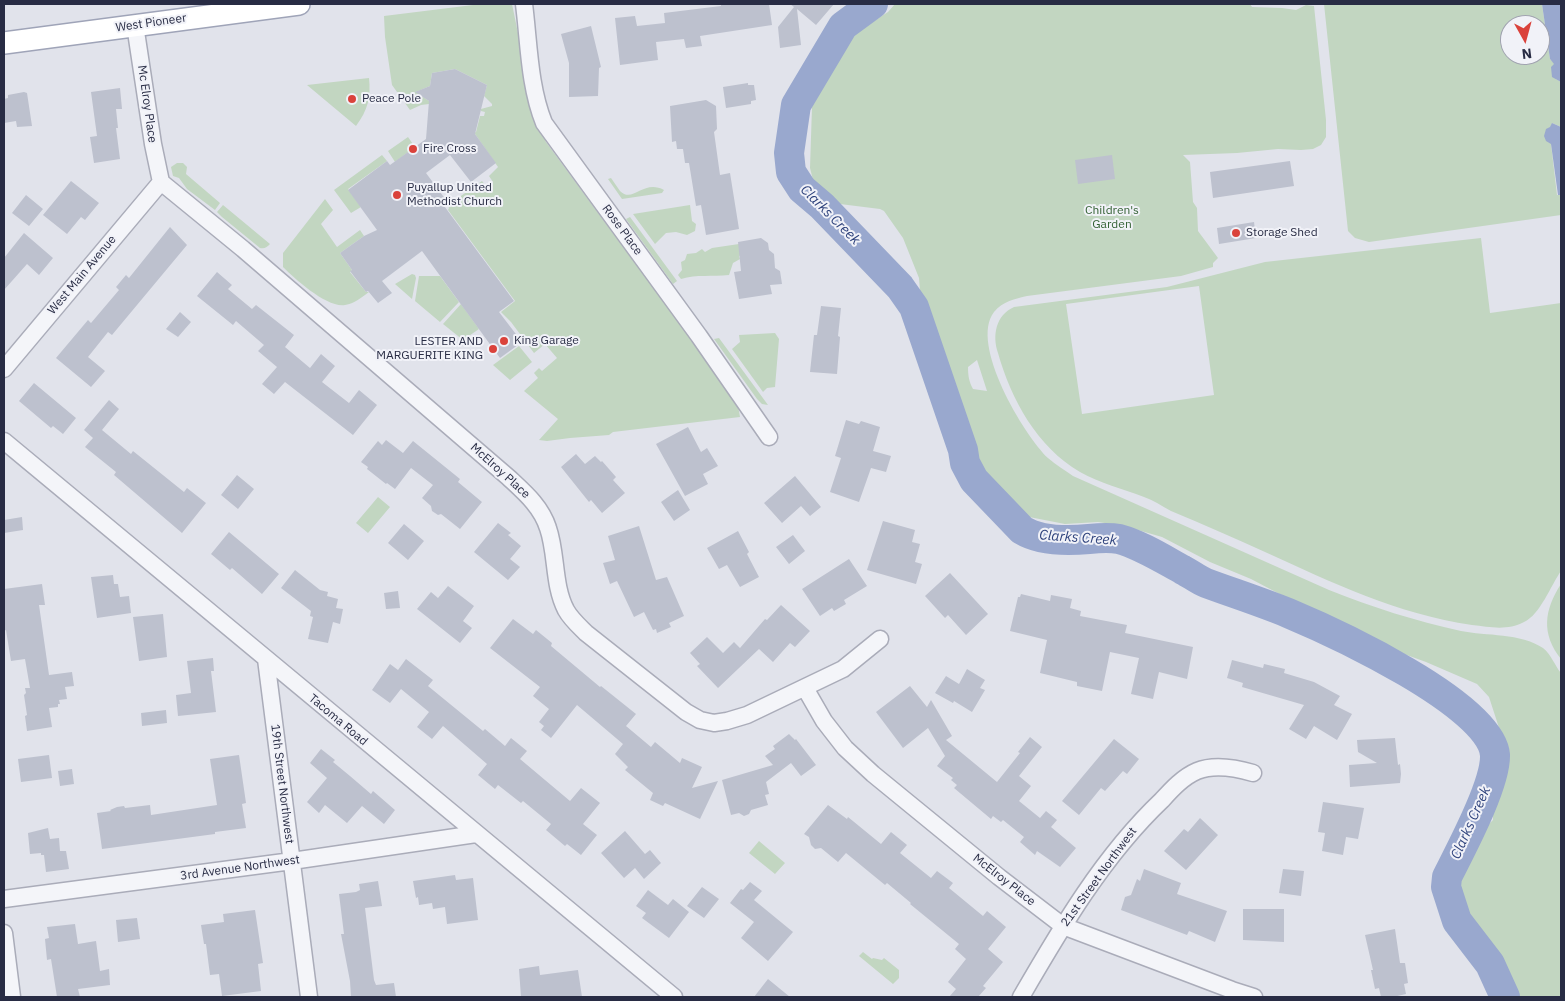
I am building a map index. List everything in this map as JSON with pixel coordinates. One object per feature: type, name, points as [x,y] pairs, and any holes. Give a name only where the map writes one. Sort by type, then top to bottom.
[{"type":"main road","name":"West Pioneer","points":[[4,43],[299,4]]},
{"type":"street","name":"Rose Place","points":[[524,4],[532,80],[538,110],[544,123],[699,336],[769,436]]},
{"type":"street","name":"Mc Elroy Place","points":[[135,25],[152,144],[161,182]]},
{"type":"street","name":"West Main Avenue","points":[[4,368],[161,182]]},
{"type":"street","name":"McElroy Place","points":[[161,182],[243,249],[508,477],[534,502],[548,528],[559,591],[566,610],[572,619],[586,633],[679,706],[700,720],[714,723],[727,721],[765,707],[843,668],[880,639]]},
{"type":"street","name":"Tacoma Road","points":[[4,441],[674,997]]},
{"type":"street","name":"19th Street Northwest","points":[[266,659],[309,997]]},
{"type":"street","name":"McElroy Place","points":[[805,688],[824,721],[845,748],[873,774],[999,877],[1063,926],[1254,997]]},
{"type":"street","name":"21st Street Northwest","points":[[1021,997],[1063,926],[1122,843],[1138,824],[1181,781],[1197,770],[1215,768],[1237,769],[1253,773]]},
{"type":"street","name":"3rd Avenue Northwest","points":[[4,899],[292,861],[476,834]]},
{"type":"street","points":[[4,933],[12,997]]},
{"type":"green space","points":[[481,4],[512,4],[536,121],[546,142],[712,368],[738,406],[740,417],[613,432],[609,435],[547,441],[539,440],[558,419],[524,391],[538,378],[534,373],[539,368],[542,371],[557,358],[545,344],[534,353],[511,322],[501,312],[515,301],[448,210],[448,206],[451,203],[482,181],[486,186],[493,182],[489,176],[498,167],[475,134],[471,134],[476,132],[480,116],[484,116],[485,112],[481,111],[481,109],[492,106],[484,96],[487,85],[455,69],[432,73],[430,86],[416,92],[429,101],[429,104],[410,110],[392,85],[385,37],[384,16]]},
{"type":"green space","name":"Children's Garden","points":[[895,4],[1250,4],[1252,7],[1296,10],[1306,5],[1314,6],[1326,120],[1326,137],[1321,145],[1313,149],[1301,150],[1278,149],[1183,155],[1190,162],[1193,202],[1197,208],[1198,231],[1218,258],[1213,263],[1213,267],[1181,276],[1027,296],[1009,301],[1001,305],[994,312],[988,327],[989,345],[994,366],[1014,410],[1026,430],[1048,458],[1073,476],[1345,596],[1427,623],[1471,633],[1514,637],[1534,643],[1546,651],[1561,673],[1561,997],[1513,997],[1502,968],[1470,921],[1455,882],[1475,841],[1493,820],[1493,800],[1506,764],[1502,737],[1489,697],[1477,684],[1426,662],[1371,642],[1251,579],[1210,562],[1162,537],[1124,526],[1098,522],[1065,524],[1024,516],[1003,495],[979,464],[921,304],[919,278],[903,238],[884,211],[880,209],[832,203],[822,195],[814,184],[810,168],[812,107],[815,86],[828,70],[842,47],[855,33],[888,12]],"holes":[[[977,360],[987,391],[973,389],[970,381],[968,367]]]},
{"type":"green space","points":[[1324,4],[1542,4],[1544,15],[1500,15],[1500,65],[1550,65],[1550,59],[1555,64],[1556,79],[1561,82],[1561,127],[1552,123],[1551,144],[1557,195],[1561,195],[1561,215],[1369,242],[1355,238],[1348,231]]},
{"type":"green space","points":[[369,78],[368,103],[356,126],[307,85]]},
{"type":"green space","points":[[408,137],[415,147],[395,162],[388,151]]},
{"type":"green space","points":[[382,155],[387,161],[348,189],[361,207],[351,213],[334,190]]},
{"type":"green space","points":[[177,163],[183,163],[187,167],[186,174],[220,203],[215,210],[187,189],[179,178],[173,176],[171,167]]},
{"type":"green space","points":[[611,178],[620,191],[629,195],[650,187],[664,190],[662,193],[622,199],[608,179]]},
{"type":"green space","points":[[325,199],[333,210],[321,224],[337,247],[360,230],[364,236],[340,253],[352,270],[350,272],[366,292],[369,292],[358,300],[345,305],[329,302],[303,285],[283,267],[283,253]]},
{"type":"green space","points":[[223,205],[270,244],[266,248],[260,248],[222,217],[217,212]]},
{"type":"green space","points":[[690,205],[692,221],[696,224],[695,231],[687,235],[676,232],[666,233],[655,244],[633,214]]},
{"type":"green space","points":[[630,217],[677,281],[673,284],[626,219]]},
{"type":"green space","points":[[1481,238],[1490,313],[1561,303],[1561,571],[1540,606],[1530,618],[1511,627],[1472,625],[1444,620],[1391,605],[1315,575],[1171,511],[1147,498],[1104,483],[1080,472],[1051,449],[1018,404],[1003,370],[995,339],[999,320],[1014,307],[1167,287],[1265,262]],"holes":[[[1199,286],[1214,395],[1082,414],[1066,304]]]},
{"type":"green space","points":[[739,244],[740,259],[733,263],[729,275],[681,279],[678,275],[682,270],[681,262],[685,260],[687,254],[696,253],[702,249],[705,252],[712,248]]},
{"type":"green space","points":[[412,274],[416,278],[412,299],[395,284]]},
{"type":"green space","points":[[419,276],[440,276],[459,302],[440,322],[415,301]]},
{"type":"green space","points":[[461,304],[479,329],[463,340],[443,324]]},
{"type":"green space","points":[[775,333],[779,339],[775,387],[767,388],[763,392],[732,349],[740,342],[739,335]]},
{"type":"green space","points":[[719,338],[768,405],[762,404],[757,399],[714,339]]},
{"type":"green space","points":[[519,346],[532,362],[510,380],[493,365]]},
{"type":"green space","points":[[378,497],[390,507],[368,533],[356,523]]},
{"type":"green space","points":[[1561,584],[1561,659],[1550,640],[1547,622],[1551,603]]},
{"type":"green space","points":[[759,841],[785,863],[775,874],[749,853]]},
{"type":"green space","points":[[863,952],[872,959],[882,960],[884,958],[899,970],[899,978],[893,984],[859,956]]},
{"type":"water","points":[[1542,4],[1561,4],[1561,82],[1552,77],[1551,67],[1554,64],[1550,59],[1550,15],[1544,15]]},
{"type":"water","points":[[1552,123],[1561,127],[1561,195],[1558,195],[1551,144],[1546,141],[1544,136],[1546,129]]},
{"type":"building","points":[[721,4],[769,4],[772,25],[700,36],[702,46],[686,48],[684,39],[656,42],[658,60],[620,65],[615,18],[635,16],[637,26],[665,23],[664,13],[721,6]]},
{"type":"building","points":[[790,4],[834,4],[816,25],[797,9],[801,45],[780,48],[778,27],[794,7]]},
{"type":"building","points":[[591,26],[601,67],[599,68],[598,96],[569,97],[569,63],[561,34]]},
{"type":"building","name":"Puyallup United Methodist Church","points":[[455,69],[487,85],[475,134],[496,163],[471,182],[450,155],[426,173],[446,200],[442,203],[514,301],[499,312],[522,342],[500,358],[422,251],[382,281],[392,293],[378,303],[368,291],[366,292],[350,271],[352,270],[340,253],[364,236],[377,230],[348,190],[387,161],[390,165],[426,139],[429,101],[415,92],[430,86],[432,73]]},
{"type":"building","points":[[748,83],[748,85],[754,85],[756,100],[751,101],[751,104],[726,108],[723,87]]},
{"type":"building","points":[[120,88],[122,109],[116,109],[118,128],[116,128],[120,159],[94,163],[90,137],[97,136],[91,92]]},
{"type":"building","points":[[27,93],[32,126],[17,127],[16,121],[4,123],[4,99],[8,98],[8,95]]},
{"type":"building","points":[[706,100],[716,106],[717,129],[714,132],[720,175],[730,173],[739,229],[706,235],[701,205],[696,206],[689,163],[685,163],[683,149],[677,149],[676,141],[672,142],[670,106]]},
{"type":"building","points":[[1112,155],[1115,179],[1078,184],[1075,160]]},
{"type":"building","points":[[1290,161],[1294,186],[1213,198],[1210,172]]},
{"type":"building","points":[[71,181],[99,203],[85,220],[81,217],[67,234],[43,215]]},
{"type":"building","points":[[26,195],[43,209],[29,226],[12,213]]},
{"type":"building","name":"Storage Shed","points":[[1254,222],[1256,238],[1219,244],[1217,228]]},
{"type":"building","points":[[170,227],[187,245],[112,335],[108,332],[88,357],[105,371],[91,387],[56,358],[88,320],[91,323],[119,290],[116,287],[126,275],[129,278]]},
{"type":"building","points":[[24,233],[53,258],[39,275],[27,264],[4,290],[4,258]]},
{"type":"building","points":[[761,238],[768,243],[769,250],[774,254],[775,268],[780,271],[782,284],[770,285],[772,294],[739,299],[734,272],[741,271],[738,242]]},
{"type":"building","points":[[217,272],[232,285],[228,289],[252,309],[256,305],[294,335],[285,347],[310,368],[321,354],[335,366],[322,382],[349,403],[359,390],[377,405],[353,435],[285,382],[274,394],[262,384],[277,367],[258,351],[264,345],[236,321],[233,325],[197,296]]},
{"type":"building","points":[[821,306],[841,308],[837,374],[810,372],[814,335],[817,335]]},
{"type":"building","points":[[180,312],[191,322],[178,337],[166,329]]},
{"type":"building","points":[[34,383],[76,418],[63,434],[53,426],[51,428],[19,401]]},
{"type":"building","points":[[109,400],[119,409],[102,430],[131,454],[133,451],[184,492],[187,488],[206,503],[182,533],[114,475],[116,472],[85,447],[93,438],[84,430]]},
{"type":"building","points":[[846,420],[859,424],[861,421],[880,427],[873,451],[891,456],[886,472],[871,468],[859,502],[830,492],[841,458],[835,456]]},
{"type":"building","points":[[688,427],[701,452],[707,448],[718,466],[703,474],[708,484],[685,496],[656,444]]},
{"type":"building","points":[[386,440],[403,453],[413,441],[460,479],[458,482],[482,502],[460,529],[441,514],[438,515],[432,511],[431,506],[422,498],[433,485],[411,468],[395,489],[367,469],[368,467],[361,462],[378,441],[382,445]]},
{"type":"building","points":[[576,454],[585,464],[595,456],[602,461],[616,477],[613,480],[625,493],[602,513],[591,500],[589,502],[561,467]]},
{"type":"building","points":[[237,475],[254,489],[238,509],[221,495]]},
{"type":"building","points":[[795,476],[821,507],[810,516],[801,506],[782,523],[764,503]]},
{"type":"building","points":[[678,490],[690,510],[674,521],[661,502]]},
{"type":"building","points":[[22,517],[23,530],[4,533],[4,520]]},
{"type":"building","points":[[883,521],[915,530],[912,542],[920,544],[915,562],[922,564],[916,584],[867,570]]},
{"type":"building","points":[[498,523],[511,533],[508,535],[521,546],[510,559],[520,567],[508,580],[474,552]]},
{"type":"building","points":[[404,524],[424,541],[408,560],[388,543]]},
{"type":"building","points":[[639,526],[656,580],[667,577],[684,616],[669,623],[671,627],[657,633],[656,629],[653,630],[644,612],[634,617],[617,581],[610,584],[603,563],[615,560],[608,536]]},
{"type":"building","points":[[738,531],[759,577],[740,587],[727,565],[719,569],[707,548]]},
{"type":"building","points":[[229,532],[279,574],[262,594],[232,568],[230,570],[211,554]]},
{"type":"building","points":[[793,535],[805,551],[789,564],[776,547]]},
{"type":"building","points":[[849,559],[867,586],[844,600],[846,604],[834,611],[832,608],[820,616],[802,589]]},
{"type":"building","points":[[295,570],[320,590],[328,592],[327,596],[338,599],[336,608],[343,609],[340,624],[333,622],[328,643],[308,639],[313,617],[310,616],[311,611],[281,588]]},
{"type":"building","points":[[950,573],[988,614],[966,635],[948,615],[945,618],[925,596]]},
{"type":"building","points":[[113,575],[114,584],[118,584],[120,597],[129,596],[131,613],[97,618],[91,577]]},
{"type":"building","points":[[42,584],[45,605],[39,605],[49,675],[72,672],[74,686],[65,687],[67,699],[59,700],[60,704],[58,704],[58,707],[49,708],[52,727],[27,731],[24,695],[26,693],[25,688],[30,688],[25,659],[11,661],[6,630],[4,631],[4,589]]},
{"type":"building","points":[[448,586],[474,606],[463,621],[472,628],[460,643],[417,609],[431,592],[438,598]]},
{"type":"building","points":[[398,591],[400,608],[386,609],[384,593]]},
{"type":"building","points":[[1021,594],[1050,601],[1051,595],[1072,599],[1070,608],[1081,611],[1080,616],[1127,625],[1125,633],[1193,647],[1187,679],[1159,672],[1153,699],[1131,694],[1139,658],[1110,652],[1102,691],[1077,686],[1077,682],[1040,673],[1047,640],[1010,631],[1018,597]]},
{"type":"building","points":[[781,605],[810,631],[795,647],[790,643],[773,662],[759,649],[718,688],[697,666],[700,664],[690,653],[707,637],[723,653],[734,642],[740,648],[765,619],[767,620]]},
{"type":"building","points":[[163,614],[167,657],[139,661],[133,617]]},
{"type":"building","points":[[513,619],[533,634],[536,630],[552,643],[551,646],[636,714],[626,726],[651,747],[655,742],[680,763],[682,758],[702,767],[692,788],[718,781],[700,819],[665,803],[663,806],[650,800],[653,793],[625,770],[628,767],[615,754],[623,744],[577,705],[551,738],[541,730],[544,726],[539,722],[549,709],[533,696],[540,687],[490,648]]},
{"type":"building","points":[[213,658],[214,671],[211,671],[216,712],[178,716],[176,695],[191,693],[187,661]]},
{"type":"building","points":[[406,659],[433,680],[428,686],[483,731],[485,729],[505,746],[511,738],[527,751],[520,759],[570,801],[581,788],[600,803],[583,824],[597,835],[581,855],[567,844],[565,846],[546,830],[551,824],[523,801],[521,803],[498,785],[495,789],[478,775],[487,764],[443,726],[432,739],[417,727],[429,712],[401,689],[390,703],[372,690],[390,664],[398,670]]},
{"type":"building","points":[[1232,660],[1263,668],[1264,664],[1285,669],[1284,673],[1314,682],[1340,696],[1334,705],[1352,714],[1337,740],[1314,726],[1306,739],[1289,729],[1304,705],[1242,687],[1243,683],[1227,678]]},
{"type":"building","points":[[967,669],[985,680],[980,688],[985,690],[972,712],[954,701],[953,703],[935,693],[946,676],[959,684]]},
{"type":"building","points":[[910,686],[927,707],[931,700],[952,736],[946,740],[997,782],[1030,737],[1042,747],[1019,776],[1031,786],[1019,801],[1040,818],[1046,811],[1057,820],[1051,827],[1076,848],[1060,867],[1037,851],[1035,855],[1020,842],[1024,837],[1003,820],[1001,822],[993,816],[991,819],[954,788],[957,785],[951,780],[953,778],[937,766],[945,756],[928,728],[903,748],[876,712]]},
{"type":"building","points":[[166,710],[167,723],[142,726],[141,713]]},
{"type":"building","points":[[789,734],[796,739],[816,765],[801,776],[791,763],[766,782],[769,794],[765,795],[768,805],[751,810],[749,814],[744,816],[739,813],[731,815],[722,780],[773,765],[765,756],[775,749],[773,746]]},
{"type":"building","points":[[1395,738],[1398,765],[1400,764],[1400,783],[1350,787],[1349,765],[1377,763],[1358,752],[1357,740]]},
{"type":"building","points":[[1114,739],[1139,759],[1127,774],[1123,771],[1105,791],[1101,788],[1079,815],[1062,801]]},
{"type":"building","points":[[321,749],[335,760],[333,762],[371,794],[373,791],[395,810],[384,824],[362,806],[347,823],[325,805],[319,813],[307,802],[327,778],[310,763]]},
{"type":"building","points":[[49,755],[52,778],[21,782],[18,759]]},
{"type":"building","points":[[239,755],[246,803],[242,804],[246,828],[102,849],[97,813],[111,811],[117,807],[150,805],[151,815],[217,805],[210,759]]},
{"type":"building","points":[[72,769],[74,784],[60,786],[58,771]]},
{"type":"building","points":[[1323,802],[1364,808],[1358,839],[1346,837],[1343,855],[1322,851],[1325,833],[1318,832]]},
{"type":"building","points":[[828,805],[847,819],[848,817],[881,844],[891,832],[907,845],[900,853],[931,878],[937,871],[953,883],[949,888],[983,916],[987,911],[1006,927],[988,949],[1003,962],[983,986],[986,988],[978,997],[949,997],[956,989],[948,982],[966,959],[955,949],[959,944],[887,883],[885,885],[846,853],[838,862],[821,848],[815,849],[811,845],[809,837],[804,834]]},
{"type":"building","points":[[1200,818],[1218,835],[1186,870],[1164,851],[1184,829],[1188,832]]},
{"type":"building","points":[[48,828],[50,839],[59,838],[60,851],[66,851],[69,869],[46,872],[44,855],[41,855],[41,853],[30,854],[28,833]]},
{"type":"building","points":[[625,831],[645,854],[650,850],[661,863],[644,879],[635,868],[624,878],[601,853]]},
{"type":"building","points":[[1144,869],[1181,883],[1177,894],[1227,911],[1215,942],[1189,931],[1187,935],[1121,910],[1125,897],[1131,895],[1137,879],[1140,881]]},
{"type":"building","points":[[1283,869],[1304,871],[1301,896],[1279,893]]},
{"type":"building","points":[[455,875],[456,880],[473,878],[478,920],[447,924],[445,907],[433,909],[432,903],[419,905],[413,881]]},
{"type":"building","points":[[378,881],[382,906],[365,908],[374,980],[376,985],[394,983],[396,997],[351,997],[350,981],[341,934],[344,934],[339,894],[356,892],[360,890],[359,884]]},
{"type":"building","points":[[750,882],[762,891],[754,900],[793,932],[768,961],[741,938],[754,922],[730,903],[741,889],[743,890]]},
{"type":"building","points":[[702,887],[719,899],[704,918],[687,906]]},
{"type":"building","points":[[648,890],[668,905],[673,899],[689,912],[669,938],[642,918],[646,913],[636,906]]},
{"type":"building","points":[[1243,909],[1284,909],[1284,942],[1243,940]]},
{"type":"building","points":[[255,910],[263,963],[258,964],[261,991],[222,996],[219,974],[210,975],[206,944],[204,944],[201,925],[224,922],[223,914]]},
{"type":"building","points":[[137,918],[140,939],[118,942],[116,920]]},
{"type":"building","points":[[75,924],[78,944],[96,941],[100,971],[109,969],[110,985],[78,989],[80,997],[57,997],[51,959],[47,960],[45,939],[49,938],[47,927]]},
{"type":"building","points":[[1395,929],[1400,963],[1405,963],[1408,983],[1404,984],[1406,994],[1381,997],[1379,988],[1375,989],[1365,935]]},
{"type":"building","points":[[539,966],[540,975],[578,970],[582,997],[521,997],[519,969]]},
{"type":"building","points":[[768,979],[790,997],[754,997]]},
{"type":"waterway","name":"Clarks Creek","points":[[873,4],[843,26],[796,105],[789,153],[791,172],[802,189],[822,206],[900,287],[914,307],[963,450],[965,463],[974,480],[1022,530],[1029,534],[1063,540],[1115,538],[1135,545],[1203,582],[1288,613],[1371,652],[1439,692],[1467,714],[1487,735],[1495,755],[1494,767],[1477,816],[1447,877],[1446,887],[1457,921],[1490,964],[1505,997]]},
{"type":"place","name":"Peace Pole","points":[[352,99]]},
{"type":"place","name":"Fire Cross","points":[[413,149]]},
{"type":"place","name":"Puyallup United Methodist Church","points":[[397,195]]},
{"type":"place","name":"Storage Shed","points":[[1236,233]]},
{"type":"place","name":"King Garage","points":[[504,341]]},
{"type":"place","name":"LESTER AND MARGUERITE KING","points":[[493,349]]}]
